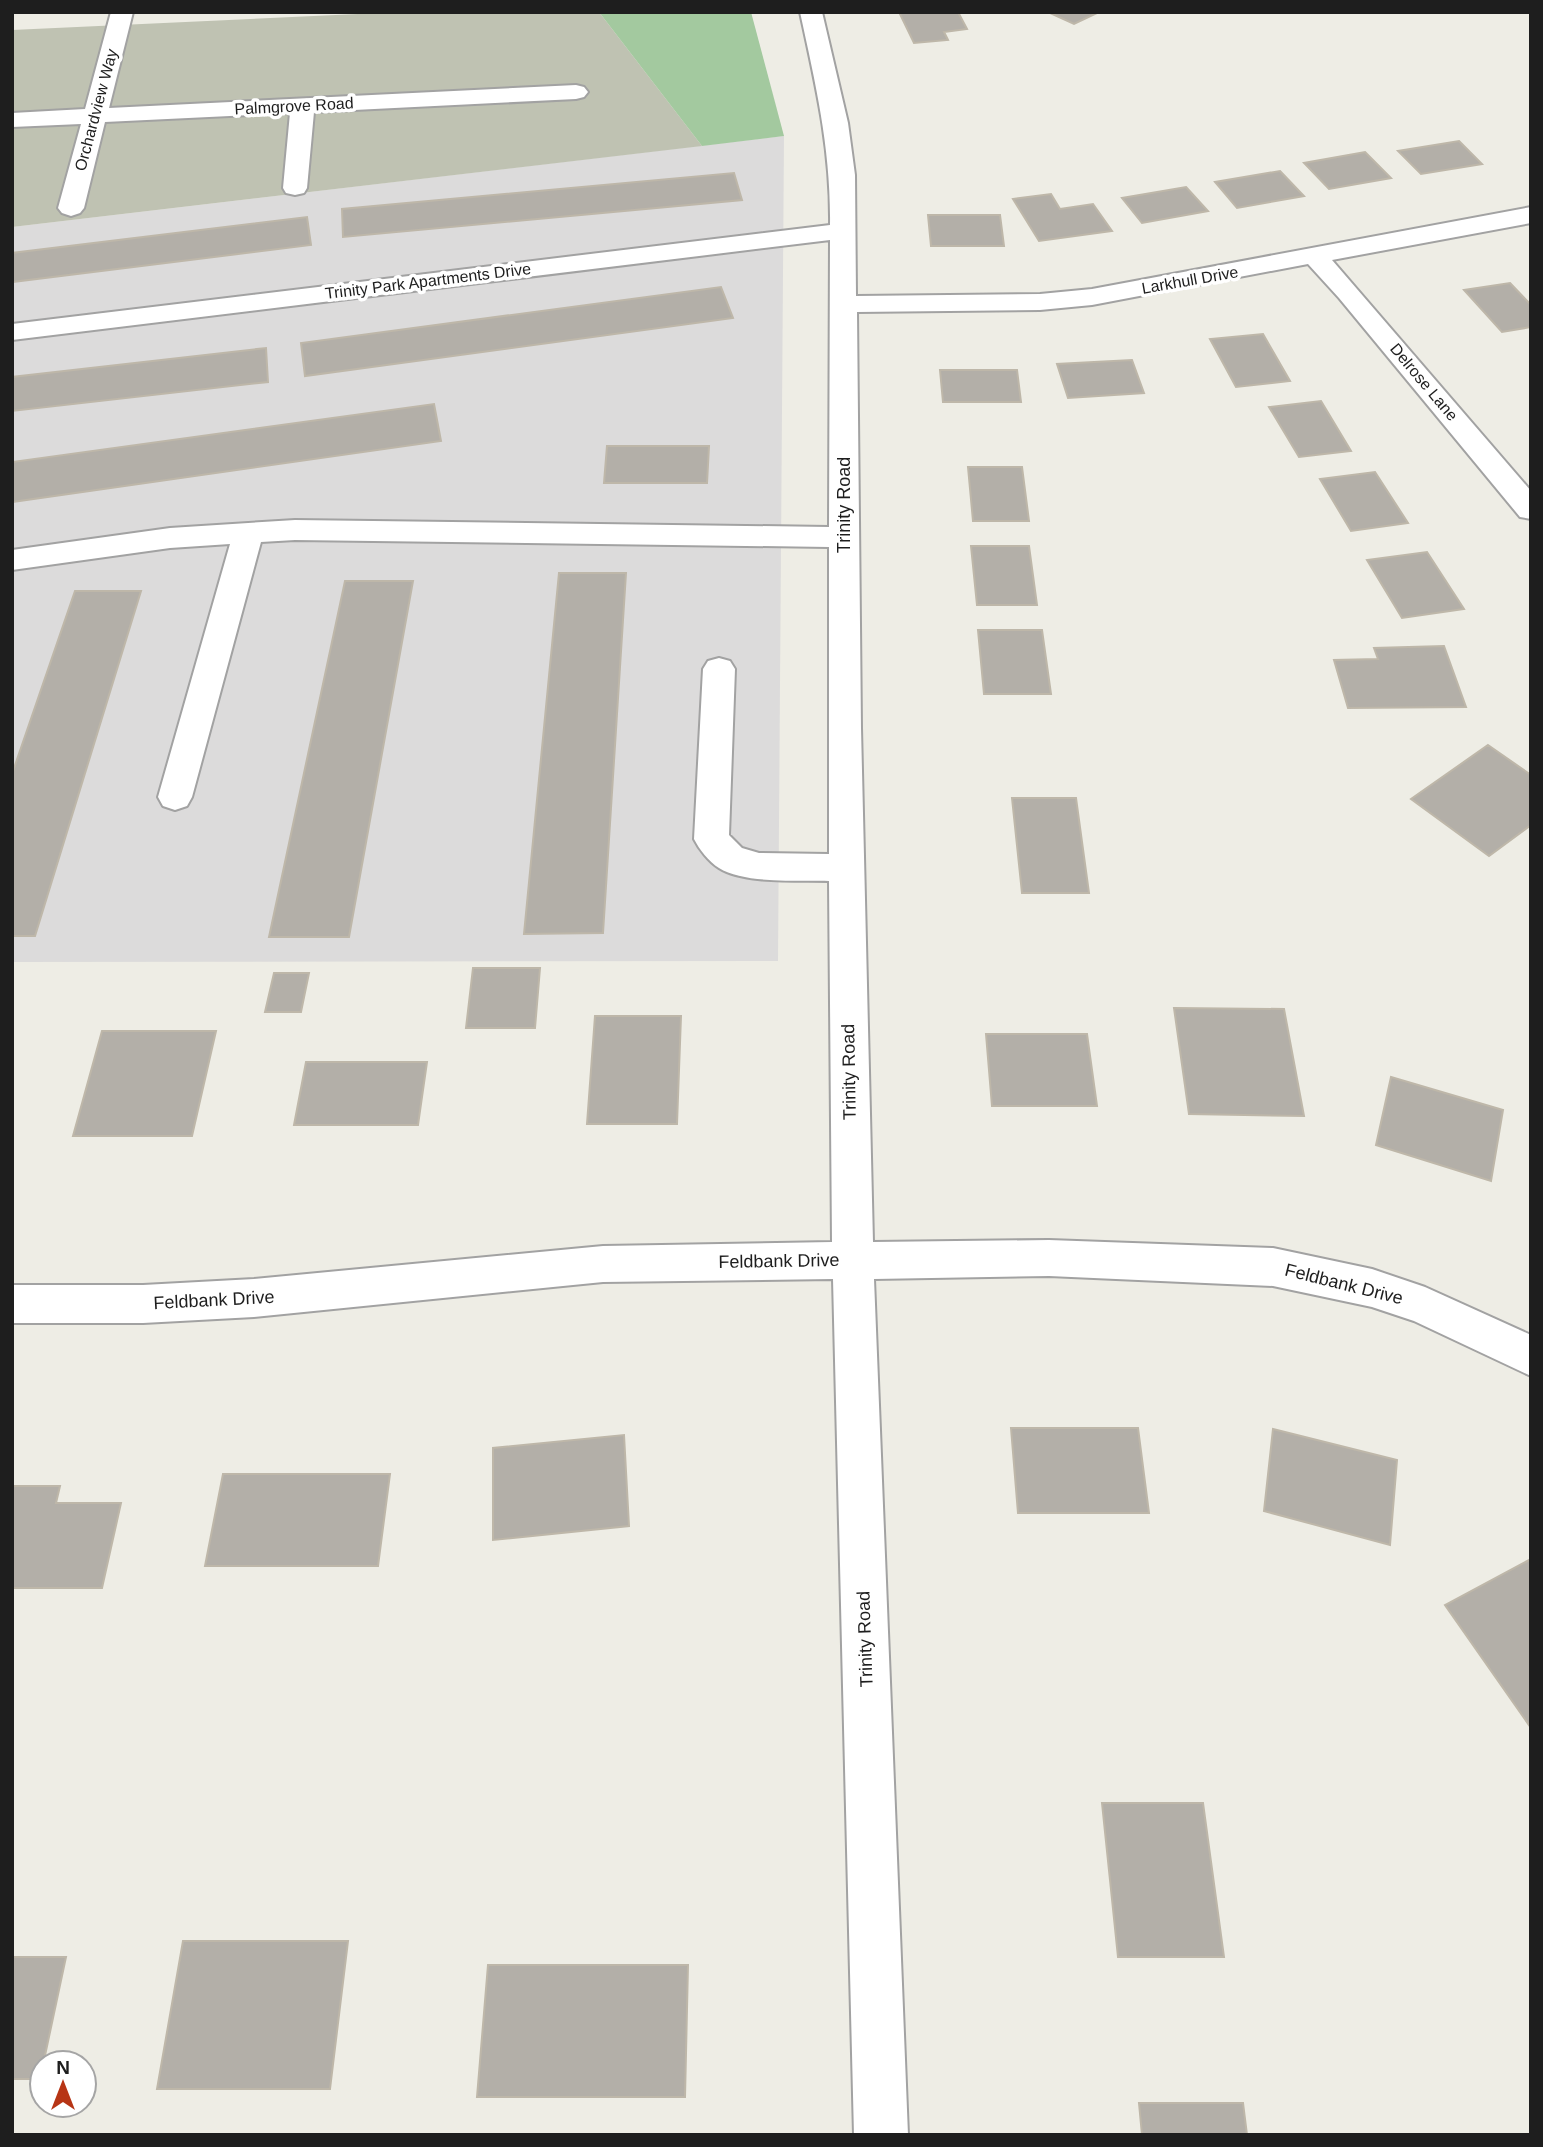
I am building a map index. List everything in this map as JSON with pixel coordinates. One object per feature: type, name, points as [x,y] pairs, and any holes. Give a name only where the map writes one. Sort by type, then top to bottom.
[{"type":"street","name":"Orchardview Way","points":[[71,208],[122,12]]},
{"type":"street","name":"Trinity Road","points":[[811,12],[836,123],[843,175],[847,868],[853,1260],[881,2135]]},
{"type":"street","name":"Palmgrove Road","points":[[12,120],[576,92]]},
{"type":"street","points":[[295,188],[303,105]]},
{"type":"street","name":"Larkhull Drive","points":[[844,304],[926,305],[1053,301],[1315,257],[1531,215]]},
{"type":"street","name":"Trinity Park Apartments Drive","points":[[12,332],[843,231]]},
{"type":"street","name":"Delrose Lane","points":[[1315,257],[1348,292],[1531,510]]},
{"type":"street","points":[[12,560],[170,538],[295,530],[844,537]]},
{"type":"street","points":[[175,797],[248,533]]},
{"type":"street","points":[[719,669],[711,839],[731,859],[759,866],[847,868]]},
{"type":"street","name":"Feldbank Drive","points":[[12,1304],[142,1304],[254,1298],[603,1264],[1049,1258],[1273,1267],[1372,1288],[1425,1306],[1531,1356]]},
{"type":"shaded area","points":[[401,12],[599,12],[702,146],[12,227],[12,30]]},
{"type":"shaded area","points":[[784,136],[778,961],[12,962],[12,227]]},
{"type":"green space","points":[[599,12],[751,12],[784,136],[702,146]]},
{"type":"building","points":[[899,12],[958,12],[967,29],[944,32],[948,40],[914,43]]},
{"type":"building","points":[[1048,12],[1099,12],[1074,24]]},
{"type":"building","points":[[1459,141],[1482,164],[1421,174],[1398,151]]},
{"type":"building","points":[[1365,152],[1391,178],[1329,189],[1304,163]]},
{"type":"building","points":[[1280,171],[1304,196],[1237,208],[1215,182]]},
{"type":"building","points":[[734,173],[742,200],[343,237],[342,209]]},
{"type":"building","points":[[1186,187],[1208,211],[1142,223],[1122,198]]},
{"type":"building","points":[[1051,194],[1060,209],[1093,204],[1112,231],[1039,241],[1013,199]]},
{"type":"building","points":[[928,215],[1000,215],[1004,246],[931,246]]},
{"type":"building","points":[[307,217],[311,245],[12,282],[12,253]]},
{"type":"building","points":[[1510,283],[1531,305],[1531,327],[1502,332],[1464,290]]},
{"type":"building","points":[[721,287],[733,318],[305,376],[301,343]]},
{"type":"building","points":[[1263,334],[1290,381],[1236,387],[1210,339]]},
{"type":"building","points":[[266,348],[268,382],[12,411],[12,377]]},
{"type":"building","points":[[1132,360],[1144,393],[1068,398],[1057,364]]},
{"type":"building","points":[[940,370],[1017,370],[1021,402],[943,402]]},
{"type":"building","points":[[1321,401],[1351,451],[1299,457],[1269,407]]},
{"type":"building","points":[[434,404],[441,441],[12,502],[12,462]]},
{"type":"building","points":[[607,446],[709,446],[707,483],[604,483]]},
{"type":"building","points":[[968,467],[1022,467],[1029,521],[973,521]]},
{"type":"building","points":[[1375,472],[1408,523],[1351,531],[1320,479]]},
{"type":"building","points":[[971,546],[1029,546],[1037,605],[977,605]]},
{"type":"building","points":[[1427,552],[1464,609],[1402,618],[1367,560]]},
{"type":"building","points":[[559,573],[626,573],[603,933],[524,934]]},
{"type":"building","points":[[345,581],[413,581],[349,937],[269,937]]},
{"type":"building","points":[[75,591],[141,591],[35,936],[12,936],[12,774]]},
{"type":"building","points":[[978,630],[1042,630],[1051,694],[984,694]]},
{"type":"building","points":[[1444,646],[1466,707],[1348,708],[1334,660],[1378,659],[1374,648]]},
{"type":"building","points":[[1488,745],[1531,775],[1531,825],[1489,856],[1411,799]]},
{"type":"building","points":[[1012,798],[1076,798],[1089,893],[1022,893]]},
{"type":"building","points":[[473,968],[540,968],[535,1028],[466,1028]]},
{"type":"building","points":[[274,973],[309,973],[301,1012],[265,1012]]},
{"type":"building","points":[[1174,1008],[1284,1009],[1304,1116],[1189,1114]]},
{"type":"building","points":[[595,1016],[681,1016],[677,1124],[587,1124]]},
{"type":"building","points":[[102,1031],[216,1031],[192,1136],[73,1136]]},
{"type":"building","points":[[986,1034],[1087,1034],[1097,1106],[992,1106]]},
{"type":"building","points":[[306,1062],[427,1062],[418,1125],[294,1125]]},
{"type":"building","points":[[1391,1077],[1503,1110],[1491,1181],[1376,1145]]},
{"type":"building","points":[[1011,1428],[1138,1428],[1149,1513],[1018,1513]]},
{"type":"building","points":[[1273,1429],[1397,1460],[1390,1545],[1264,1511]]},
{"type":"building","points":[[624,1435],[629,1526],[493,1540],[493,1448]]},
{"type":"building","points":[[223,1474],[390,1474],[378,1566],[205,1566]]},
{"type":"building","points":[[12,1486],[60,1486],[56,1503],[121,1503],[102,1588],[12,1588]]},
{"type":"building","points":[[1531,1559],[1531,1728],[1445,1605]]},
{"type":"building","points":[[1102,1803],[1203,1803],[1224,1957],[1118,1957]]},
{"type":"building","points":[[183,1941],[348,1941],[330,2089],[157,2089]]},
{"type":"building","points":[[12,1957],[66,1957],[46,2049],[28,2049],[28,2079],[12,2079]]},
{"type":"building","points":[[488,1965],[688,1965],[685,2097],[477,2097]]},
{"type":"building","points":[[1139,2103],[1243,2103],[1247,2135],[1142,2135]]}]
